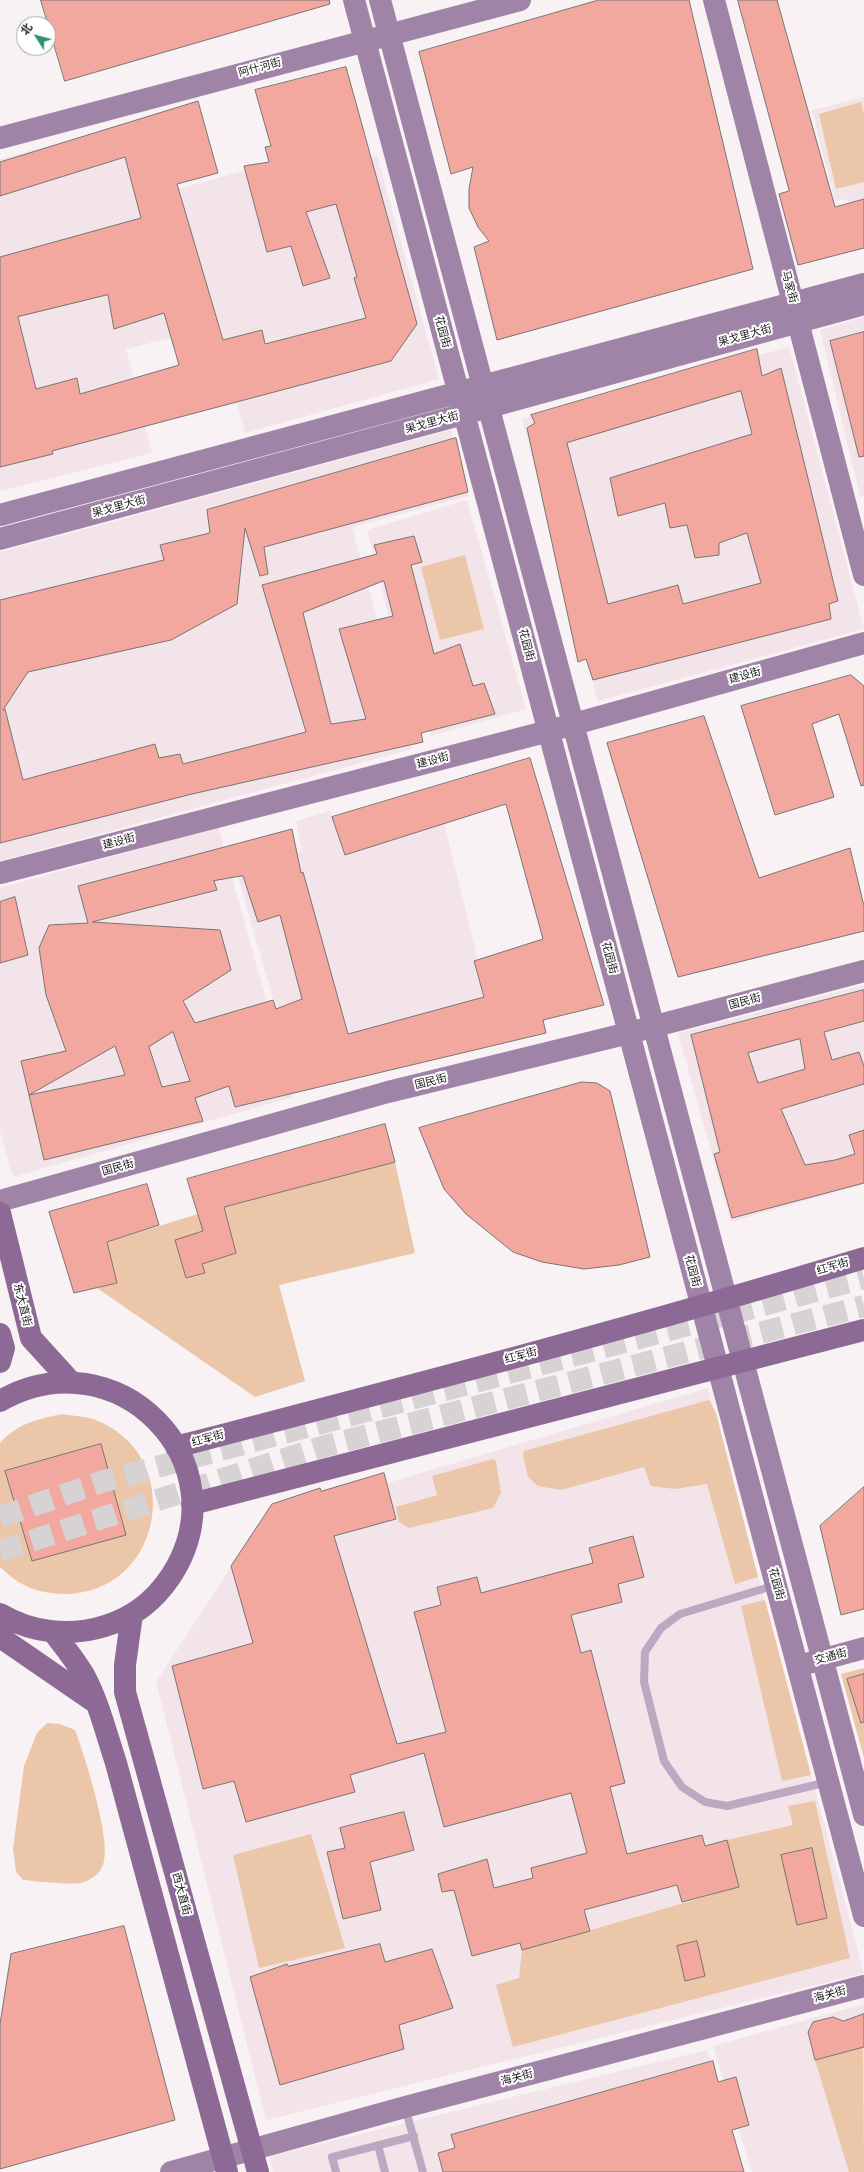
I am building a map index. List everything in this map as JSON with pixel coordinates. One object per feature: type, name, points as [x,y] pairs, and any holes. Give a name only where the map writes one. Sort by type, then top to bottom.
[{"type":"main road","name":"花园街","points":[[354,0],[864,1916]]},
{"type":"main road","points":[[380,0],[864,1815]]},
{"type":"main road","name":"阿什河街","points":[[0,138],[520,0]]},
{"type":"main road","name":"马家街","points":[[714,0],[864,574]]},
{"type":"main road","name":"果戈里大街","points":[[0,539],[489,407],[796,312],[864,284]]},
{"type":"main road","name":"果戈里大街","points":[[0,515],[483,386],[796,312],[864,304]]},
{"type":"main road","name":"建设街","points":[[0,873],[549,731],[864,643]]},
{"type":"main road","name":"国民街","points":[[0,1201],[388,1092],[629,1033],[864,971]]},
{"type":"main road","name":"东大直街","points":[[0,1213],[31,1338],[71,1382]]},
{"type":"main road","name":"红军街","points":[[176,1447],[492,1364],[726,1300],[864,1258]]},
{"type":"main road","points":[[192,1504],[718,1366],[864,1330]]},
{"type":"main road","points":[[0,1401],[22,1390],[46,1384],[71,1382],[90,1384],[126,1397],[142,1407],[157,1420],[176,1447],[186,1468],[192,1504],[190,1526],[185,1547],[176,1567],[164,1585],[154,1596],[132,1614],[113,1624],[94,1630],[73,1633],[53,1632],[22,1625],[0,1614]]},
{"type":"main road","name":"西大直街","points":[[132,1614],[125,1664],[125,1692],[258,2172]]},
{"type":"main road","points":[[53,1632],[81,1670],[97,1704],[116,1763],[225,2164]]},
{"type":"main road","points":[[0,1637],[97,1704]]},
{"type":"main road","name":"交通街","points":[[798,1666],[864,1648]]},
{"type":"main road","name":"海关街","points":[[171,2172],[225,2164],[251,2150],[405,2107],[864,1986]]},
{"type":"lane","points":[[776,1585],[680,1614],[661,1628],[646,1652],[644,1682],[664,1761],[682,1787],[705,1802],[727,1806],[828,1782]]},
{"type":"lane","points":[[405,2107],[423,2172]]},
{"type":"lane","points":[[336,2172],[332,2157],[414,2136]]},
{"type":"lane","points":[[378,2145],[385,2172]]},
{"type":"shaded area","points":[[864,97],[863,249],[848,199],[835,201],[812,110]]},
{"type":"shaded area","points":[[861,102],[864,114],[864,182],[836,189],[819,114]]},
{"type":"shaded area","points":[[149,121],[201,330],[126,349],[152,453],[0,491],[0,159]]},
{"type":"shaded area","points":[[377,156],[439,379],[245,433],[178,189],[290,158],[297,179]]},
{"type":"shaded area","points":[[864,317],[864,496],[860,496],[820,330]]},
{"type":"shaded area","points":[[789,347],[864,629],[598,701],[522,419]]},
{"type":"shaded area","points":[[451,430],[469,496],[352,527],[412,749],[0,861],[0,552]]},
{"type":"shaded area","points":[[467,500],[526,709],[431,736],[418,690],[408,692],[367,530]]},
{"type":"shaded area","points":[[465,555],[484,629],[440,640],[421,567]]},
{"type":"shaded area","points":[[330,811],[345,855],[444,823],[478,960],[474,963],[475,971],[484,997],[288,1051],[236,870],[302,851],[296,821]]},
{"type":"shaded area","points":[[218,827],[293,1097],[13,1177],[0,1131],[0,888]]},
{"type":"shaded area","points":[[864,985],[864,1184],[731,1222],[678,1033]]},
{"type":"shaded area","points":[[395,1162],[415,1253],[279,1285],[305,1381],[255,1397],[97,1288],[117,1283],[107,1242],[198,1214]]},
{"type":"shaded area","points":[[708,1388],[864,1973],[266,2120],[156,1682],[262,1520]]},
{"type":"shaded area","points":[[709,1400],[716,1413],[758,1577],[735,1584],[707,1484],[675,1489],[651,1486],[644,1467],[561,1490],[538,1486],[528,1477],[523,1456],[524,1451]]},
{"type":"shaded area","points":[[63,1414],[93,1419],[123,1436],[142,1460],[152,1489],[152,1518],[143,1547],[125,1571],[99,1587],[66,1594],[43,1592],[32,1589],[16,1580],[0,1567],[0,1443],[21,1426],[37,1420]]},
{"type":"shaded area","points":[[493,1459],[496,1461],[501,1493],[493,1508],[409,1528],[399,1522],[396,1507],[437,1495],[432,1476]]},
{"type":"shaded area","points":[[765,1600],[811,1775],[782,1781],[741,1606]]},
{"type":"shaded area","points":[[864,1668],[864,1758],[841,1674]]},
{"type":"shaded area","points":[[47,1723],[60,1724],[75,1730],[96,1796],[105,1849],[104,1861],[99,1871],[84,1882],[64,1883],[23,1880],[16,1872],[13,1849],[24,1766],[37,1733]]},
{"type":"shaded area","points":[[815,1801],[850,1958],[513,2047],[496,1985],[519,1978],[522,1950],[739,1887],[727,1840],[793,1825],[788,1806]]},
{"type":"shaded area","points":[[311,1834],[345,1948],[259,1968],[233,1855]]},
{"type":"shaded area","points":[[864,2004],[864,2172],[752,2172],[713,2046]]},
{"type":"shaded area","points":[[863,2047],[864,2172],[849,2172],[815,2060]]},
{"type":"shaded area","points":[[707,2050],[743,2172],[273,2172],[269,2156]]},
{"type":"building","points":[[41,0],[329,0],[330,4],[65,81],[56,51],[56,16],[46,16]]},
{"type":"building","points":[[599,0],[689,0],[753,269],[497,340],[474,247],[489,241],[478,227],[469,208],[469,189],[473,167],[451,174],[419,52]]},
{"type":"building","points":[[738,0],[777,0],[835,207],[864,199],[864,248],[798,265],[779,194],[789,191]]},
{"type":"building","points":[[346,67],[417,324],[391,361],[52,451],[53,454],[0,467],[0,257],[141,218],[125,157],[0,196],[0,162],[198,101],[218,173],[177,184],[223,340],[262,330],[265,344],[366,318],[354,278],[357,277],[336,204],[306,212],[330,278],[303,286],[291,246],[267,252],[244,166],[269,162],[265,147],[271,146],[255,90]],"holes":[[[108,295],[114,329],[164,313],[179,365],[80,394],[77,378],[36,389],[18,317]]]},
{"type":"building","points":[[864,332],[864,456],[859,457],[830,341]]},
{"type":"building","points":[[757,349],[762,376],[781,368],[838,601],[829,604],[831,619],[593,680],[586,659],[578,662],[527,428],[535,423],[531,415]],"holes":[[[741,391],[752,434],[610,478],[618,516],[665,503],[670,528],[687,525],[695,558],[719,555],[719,543],[747,533],[761,583],[683,604],[678,585],[608,604],[567,443]]]},
{"type":"building","points":[[456,438],[468,492],[264,547],[268,574],[260,576],[245,528],[237,604],[171,640],[28,672],[3,710],[5,709],[23,780],[155,744],[159,758],[180,754],[183,764],[306,732],[262,585],[377,554],[374,545],[414,536],[422,562],[411,565],[434,654],[460,644],[473,686],[484,683],[495,714],[421,733],[423,742],[192,794],[0,843],[0,600],[164,560],[160,545],[210,533],[207,510]],"holes":[[[384,581],[393,616],[339,629],[366,719],[331,724],[303,613]]]},
{"type":"building","points":[[851,675],[864,686],[864,785],[861,786],[839,714],[812,724],[834,797],[775,815],[741,706]]},
{"type":"building","points":[[704,716],[759,878],[850,848],[864,906],[864,931],[678,977],[607,743]]},
{"type":"building","points":[[530,758],[604,1005],[543,1020],[546,1033],[235,1107],[229,1086],[195,1098],[203,1121],[44,1160],[21,1061],[66,1051],[46,995],[39,948],[49,925],[88,923],[78,886],[292,829],[301,873],[303,872],[348,1034],[484,997],[474,961],[543,939],[506,804],[345,855],[332,817]],"holes":[[[243,876],[258,922],[280,915],[302,999],[276,1009],[273,1000],[195,1023],[183,1001],[231,970],[220,930],[92,922],[217,890],[214,881]],[[173,1032],[190,1081],[162,1087],[149,1047]],[[115,1046],[125,1075],[29,1095]]]},
{"type":"building","points":[[15,897],[28,955],[0,963],[0,902]]},
{"type":"building","points":[[864,990],[864,1021],[824,1032],[832,1060],[859,1052],[864,1066],[864,1084],[781,1109],[805,1165],[835,1160],[855,1154],[849,1135],[864,1130],[864,1183],[732,1218],[714,1154],[720,1152],[691,1035]],"holes":[[[800,1039],[805,1069],[758,1083],[748,1053]]]},
{"type":"building","points":[[582,1082],[597,1083],[610,1091],[650,1257],[619,1265],[584,1269],[542,1262],[513,1252],[466,1214],[444,1189],[419,1128]]},
{"type":"building","points":[[385,1124],[395,1162],[224,1207],[236,1253],[202,1264],[205,1273],[186,1278],[175,1240],[203,1231],[187,1179]]},
{"type":"building","points":[[147,1184],[159,1225],[107,1242],[117,1283],[74,1293],[49,1212]]},
{"type":"building","points":[[101,1444],[126,1535],[32,1561],[5,1471]]},
{"type":"building","points":[[384,1473],[396,1519],[334,1536],[397,1744],[446,1732],[414,1612],[441,1605],[437,1587],[477,1577],[481,1593],[593,1563],[589,1548],[633,1536],[644,1577],[618,1584],[622,1602],[571,1615],[581,1653],[591,1650],[625,1783],[610,1787],[627,1854],[702,1835],[705,1846],[727,1840],[739,1887],[682,1902],[677,1885],[584,1910],[590,1931],[522,1950],[520,1943],[472,1956],[454,1890],[442,1892],[438,1874],[487,1859],[494,1888],[533,1878],[531,1868],[587,1853],[571,1793],[444,1827],[424,1753],[350,1775],[355,1792],[246,1822],[234,1781],[203,1789],[172,1666],[253,1643],[231,1566],[272,1504],[320,1488],[321,1491]]},
{"type":"building","points":[[864,1487],[864,1609],[841,1615],[820,1526]]},
{"type":"building","points":[[864,1674],[864,1722],[861,1723],[847,1679]]},
{"type":"building","points":[[404,1812],[414,1850],[370,1862],[381,1910],[343,1919],[327,1852],[345,1848],[340,1828]]},
{"type":"building","points":[[812,1848],[827,1918],[797,1925],[781,1855]]},
{"type":"building","points":[[124,1926],[175,2120],[0,2169],[0,2024],[11,1954]]},
{"type":"building","points":[[697,1941],[705,1976],[685,1981],[677,1946]]},
{"type":"building","points":[[380,1944],[385,1962],[432,1949],[453,2008],[399,2025],[404,2049],[280,2085],[250,1977],[287,1964],[288,1966]]},
{"type":"building","points":[[864,2014],[864,2047],[815,2060],[808,2032],[813,2022],[833,2017],[843,2021]]},
{"type":"building","points":[[713,2061],[718,2082],[736,2077],[749,2125],[732,2130],[744,2172],[443,2172],[438,2153],[455,2148],[451,2135]]},
{"type":"tunnel","points":[[0,1517],[101,1482],[864,1278]]},
{"type":"tunnel","points":[[0,1551],[325,1446],[864,1306]]}]
